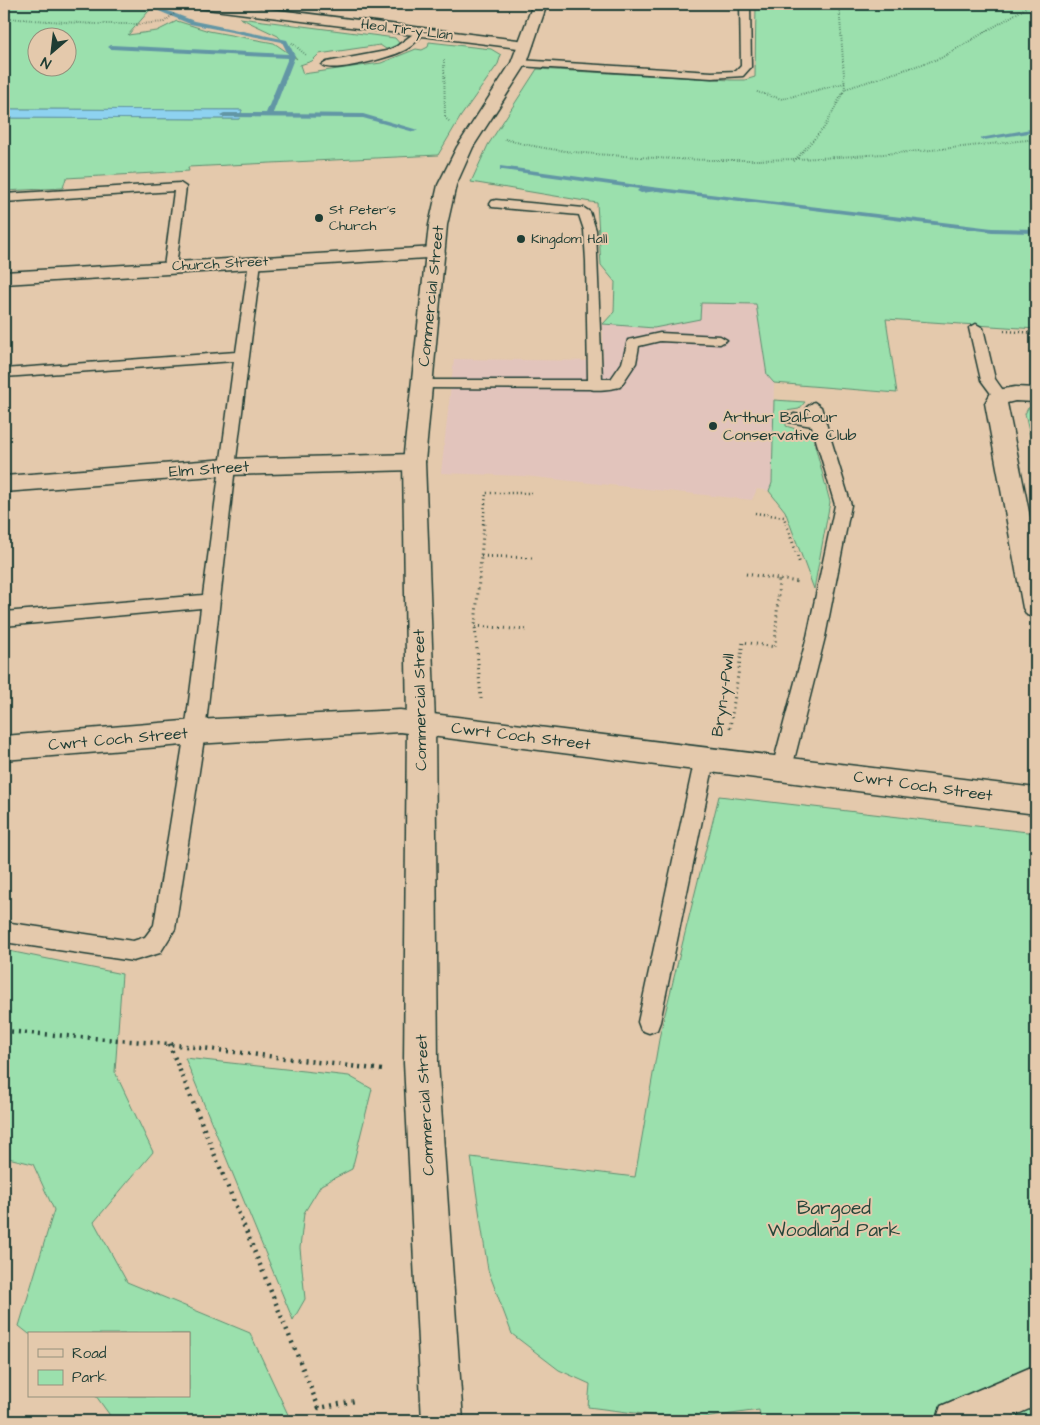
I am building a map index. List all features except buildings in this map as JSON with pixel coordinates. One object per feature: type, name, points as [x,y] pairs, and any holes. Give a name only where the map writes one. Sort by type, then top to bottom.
[{"type":"street","name":"Heol Tir-y-Llan","points":[[199,4],[237,6],[420,32],[522,54]]},
{"type":"street","name":"Commercial Street","points":[[442,1421],[421,1063],[421,723],[414,462],[438,225],[447,186],[454,167],[522,54],[540,4]]},
{"type":"street","name":"Church Street","points":[[4,278],[436,253]]},
{"type":"street","points":[[1036,396],[1015,394],[1000,396],[996,403],[1036,608]]},
{"type":"street","name":"Elm Street","points":[[4,484],[227,468],[414,462]]},
{"type":"street","name":"Cwrt Coch Street","points":[[4,748],[195,732],[400,721],[716,759],[1036,802]]},
{"type":"street","points":[[956,1421],[1036,1385]]},
{"type":"lane","points":[[522,54],[712,75],[739,74],[746,66],[745,4]]},
{"type":"lane","points":[[327,65],[374,58],[399,50],[410,43],[420,32]]},
{"type":"lane","points":[[4,198],[180,187],[170,267]]},
{"type":"lane","points":[[496,204],[584,212],[590,230],[592,261],[595,386]]},
{"type":"lane","points":[[4,932],[133,951],[152,946],[164,929],[195,732],[210,600],[244,356],[255,262]]},
{"type":"lane","points":[[976,328],[988,380],[1000,396]]},
{"type":"lane","points":[[421,385],[595,386],[616,384],[629,363],[633,343],[660,337],[720,340]]},
{"type":"lane","points":[[4,373],[244,356]]},
{"type":"lane","points":[[782,768],[816,637],[843,505],[816,415],[794,419]]},
{"type":"lane","points":[[4,619],[210,600]]},
{"type":"lane","points":[[649,1022],[716,759]]},
{"type":"path","points":[[794,161],[819,138],[839,106],[846,89],[838,4]]},
{"type":"path","points":[[846,89],[941,58],[1024,9],[1028,4]]},
{"type":"path","points":[[4,18],[95,24],[140,24],[164,22],[177,11]]},
{"type":"path","points":[[410,43],[432,52],[444,60],[446,69],[444,92],[445,118],[450,121]]},
{"type":"path","points":[[754,91],[782,99],[845,83]]},
{"type":"path","points":[[501,138],[560,151],[654,159],[794,161],[1036,139]]},
{"type":"path","points":[[479,732],[482,710],[475,626],[486,493],[534,493]]},
{"type":"path","points":[[754,513],[784,517],[803,574]]},
{"type":"path","points":[[480,556],[532,558]]},
{"type":"path","points":[[746,574],[806,583]]},
{"type":"path","name":"Bryn-y-Pwll","points":[[716,759],[743,642],[775,647],[779,579]]},
{"type":"path","points":[[475,626],[528,630]]},
{"type":"path","points":[[4,1031],[169,1044],[382,1070]]},
{"type":"path","points":[[169,1044],[319,1408],[355,1401]]},
{"type":"shaded area","points":[[701,303],[756,304],[767,375],[774,383],[772,483],[769,491],[757,489],[752,500],[524,476],[441,473],[454,359],[603,361],[603,324],[654,328]]},
{"type":"green space","points":[[4,4],[155,4],[128,35],[157,31],[177,21],[209,31],[274,43],[297,59],[278,36],[240,18],[395,38],[400,44],[395,48],[386,49],[380,45],[319,54],[312,61],[300,65],[303,74],[381,63],[416,49],[422,50],[428,47],[429,42],[491,49],[501,55],[498,64],[461,116],[438,155],[188,167],[189,171],[66,178],[63,188],[4,191],[4,118],[239,119],[242,110],[4,109]]},
{"type":"green space","points":[[756,4],[1036,4],[1036,329],[886,319],[897,393],[774,383],[767,375],[756,304],[701,303],[700,319],[654,328],[603,324],[614,312],[615,282],[601,265],[597,203],[471,182],[488,145],[537,69],[731,80],[745,80],[755,77]]},
{"type":"green space","points":[[774,400],[805,402],[799,409],[786,411],[786,426],[812,434],[830,502],[814,589],[785,511],[769,491],[772,483]]},
{"type":"green space","points":[[1036,407],[1036,463],[1025,414],[1028,408]]},
{"type":"green space","name":"Bargoed Woodland Park","points":[[719,796],[1036,833],[1036,1421],[761,1421],[759,1410],[690,1420],[588,1407],[590,1384],[559,1370],[512,1334],[488,1270],[471,1157],[635,1177],[660,1034]]},
{"type":"green space","points":[[4,950],[122,974],[115,1072],[153,1152],[94,1222],[127,1282],[250,1333],[291,1421],[114,1421],[97,1398],[190,1398],[190,1332],[28,1333],[19,1326],[54,1210],[33,1164],[4,1157]]},
{"type":"green space","points":[[185,1058],[349,1076],[372,1089],[352,1169],[321,1185],[304,1213],[300,1248],[305,1299],[293,1320]]},
{"type":"water","points":[[4,109],[242,110],[239,119],[4,118]]},
{"type":"waterway","points":[[145,4],[192,23],[285,41],[292,56]]},
{"type":"waterway","points":[[111,47],[292,56]]},
{"type":"waterway","points":[[269,115],[292,56]]},
{"type":"waterway","points":[[224,115],[363,116],[414,130]]},
{"type":"waterway","points":[[984,138],[1036,130]]},
{"type":"waterway","points":[[503,168],[649,188]]},
{"type":"waterway","points":[[641,191],[657,189],[992,230],[1036,231]]},
{"type":"place","name":"St Peter's Church","points":[[319,218]]},
{"type":"place","name":"Kingdom Hall","points":[[521,239]]},
{"type":"place","name":"Arthur Balfour Conservative Club","points":[[713,426]]}]
